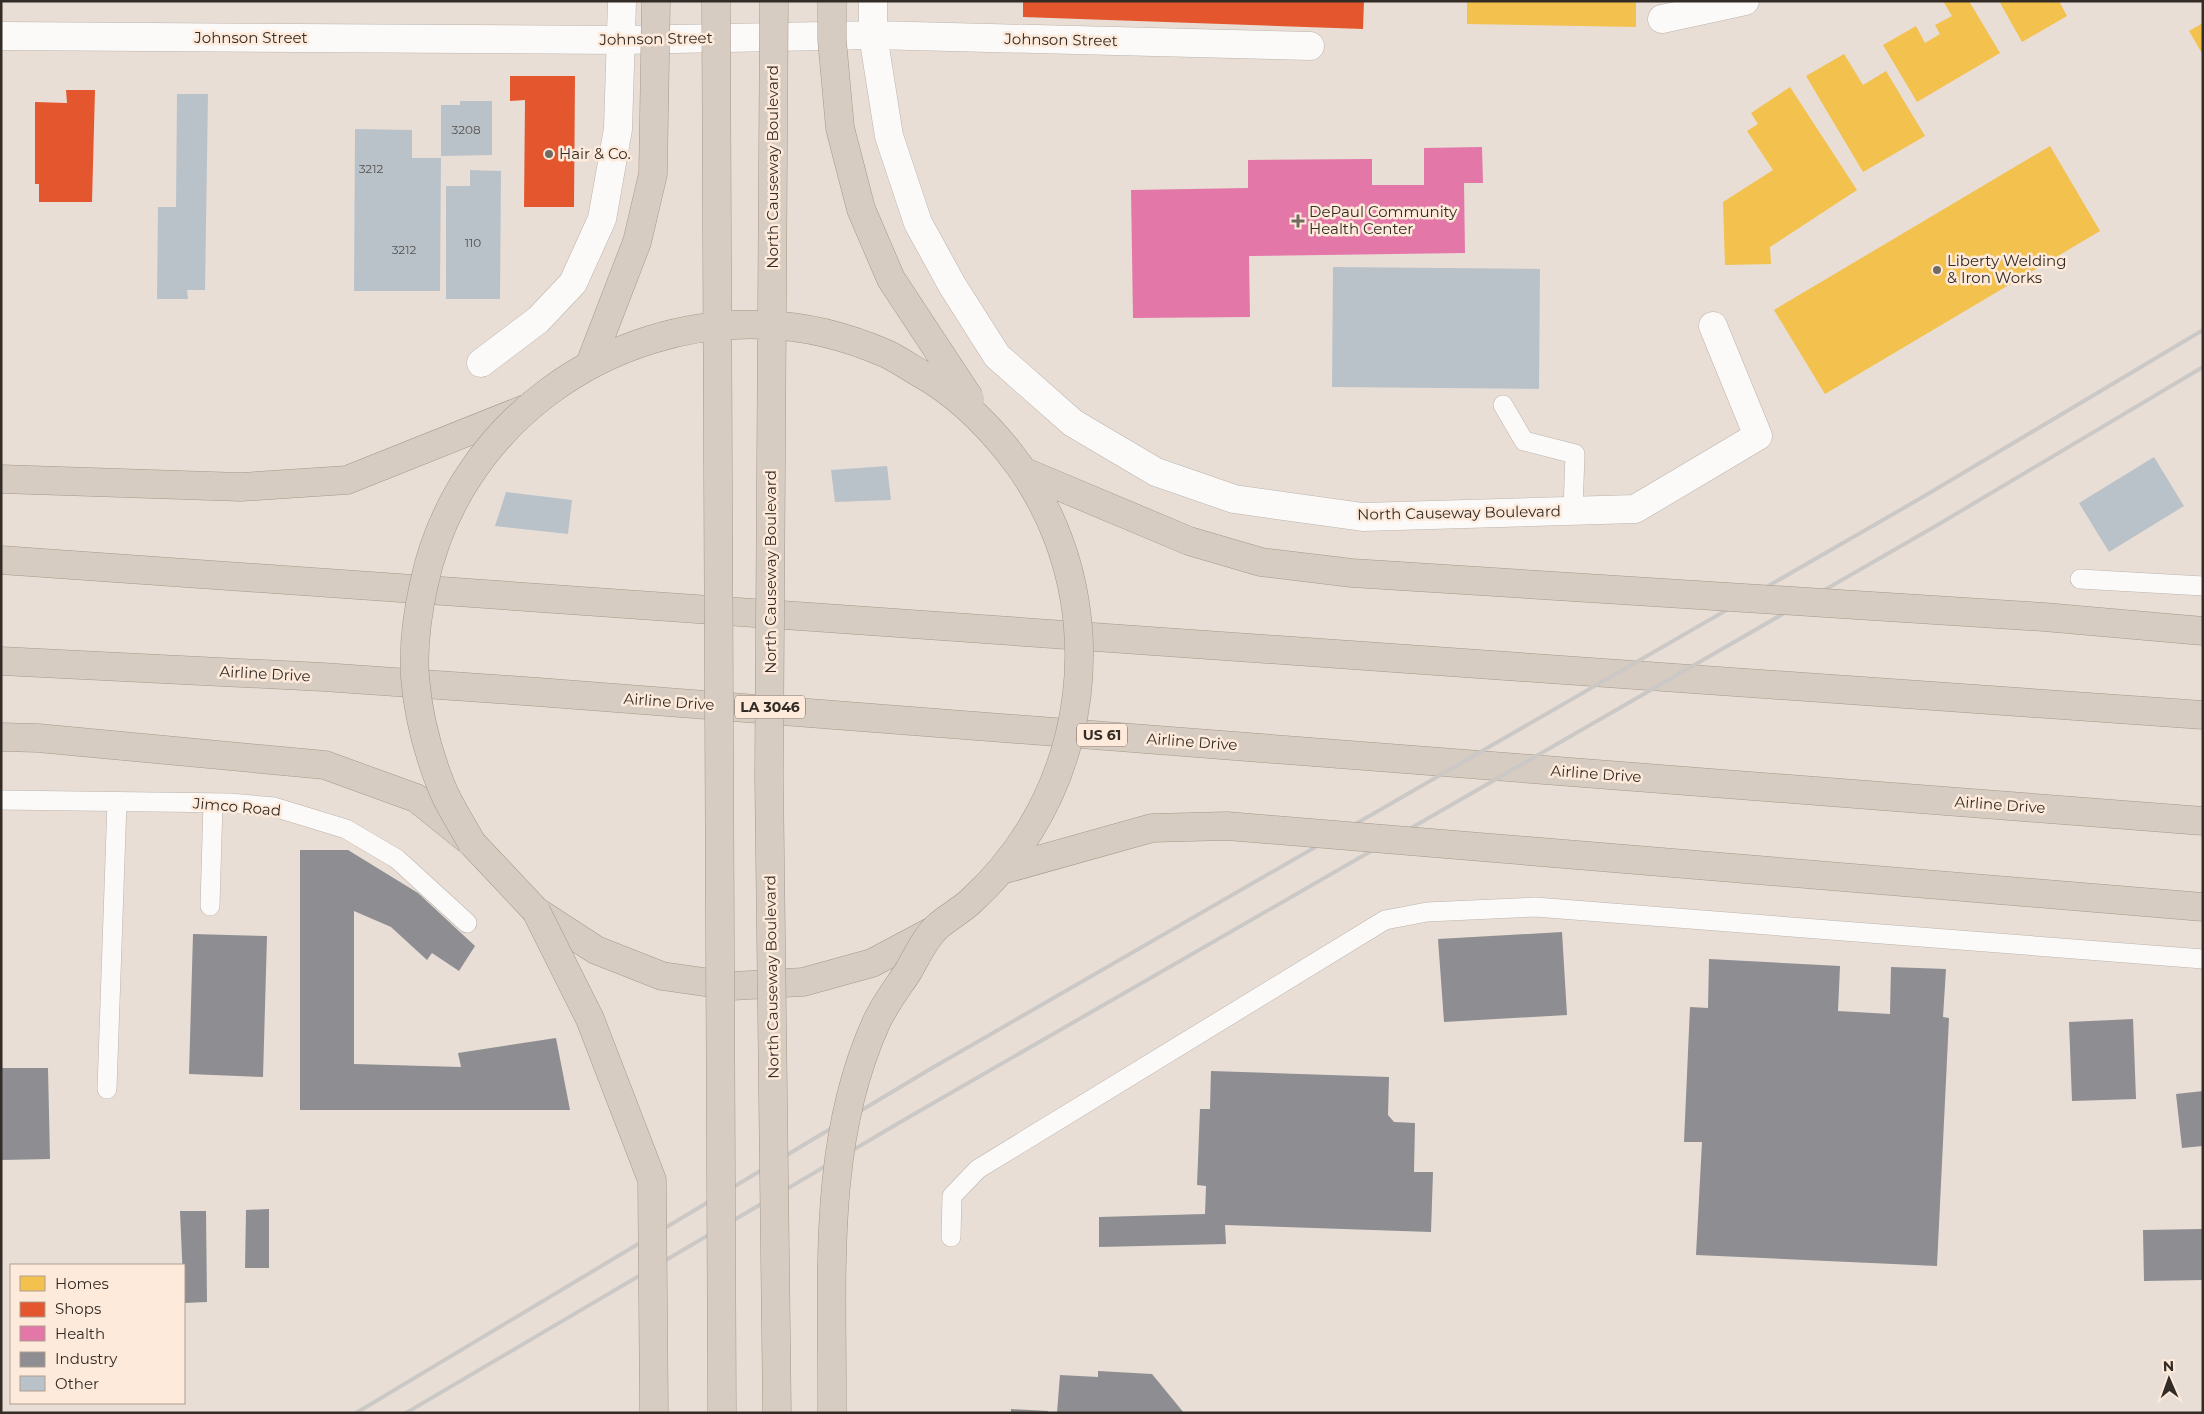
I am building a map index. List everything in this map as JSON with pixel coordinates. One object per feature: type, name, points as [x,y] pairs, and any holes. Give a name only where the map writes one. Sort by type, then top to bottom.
[{"type":"highway","points":[[590,364],[637,242],[653,174],[656,1]]},
{"type":"highway","points":[[716,1],[722,1413]]},
{"type":"highway","name":"North Causeway Boulevard","points":[[774,1],[770,776],[777,1413]]},
{"type":"highway","points":[[1,737],[38,738],[325,764],[416,798],[472,843],[536,911],[596,950],[662,976],[732,986],[803,982],[872,963],[934,930],[970,902],[1002,870],[1029,831],[1052,790],[1068,745],[1078,699],[1081,651],[1077,604],[1066,558],[1048,513],[1025,472],[987,425],[891,279],[861,209],[840,128],[832,40],[832,1]]},
{"type":"highway","points":[[472,843],[443,790],[424,734],[415,675],[417,616],[429,558],[452,503],[484,452],[525,409],[590,364],[647,340],[707,327],[768,325],[820,333],[887,354],[941,385],[987,425]]},
{"type":"highway","points":[[1,479],[241,487],[347,480],[525,409]]},
{"type":"highway","points":[[1025,472],[1188,541],[1261,562],[1352,573],[2044,617],[2203,631]]},
{"type":"highway","points":[[1,560],[2203,715]]},
{"type":"highway","name":"Airline Drive","points":[[1,661],[323,677],[529,691],[2203,820]]},
{"type":"highway","points":[[1002,870],[1152,828],[1227,826],[2203,907]]},
{"type":"highway","points":[[536,911],[590,1019],[652,1180],[654,1413]]},
{"type":"highway","points":[[832,1413],[833,1205],[842,1140],[856,1076],[878,1019],[934,930]]},
{"type":"street","points":[[481,363],[538,320],[573,283],[602,219],[618,129],[622,1]]},
{"type":"street","name":"North Causeway Boulevard","points":[[873,1],[873,35],[889,136],[918,223],[952,285],[997,356],[1073,423],[1156,472],[1234,499],[1363,517],[1635,509],[1758,436],[1713,326]]},
{"type":"street","points":[[1662,19],[1745,1]]},
{"type":"street","name":"Johnson Street","points":[[1,36],[621,40],[873,35],[1310,46]]},
{"type":"lane","points":[[1504,405],[1524,442],[1575,454],[1573,511]]},
{"type":"lane","points":[[2080,579],[2203,586]]},
{"type":"lane","name":"Jimco Road","points":[[1,800],[213,803],[274,807],[346,829],[398,859],[467,923]]},
{"type":"lane","points":[[107,1089],[117,802]]},
{"type":"lane","points":[[210,906],[213,803]]},
{"type":"lane","points":[[951,1238],[952,1196],[978,1169],[1385,920],[1427,912],[1535,907],[2203,959]]},
{"type":"building: Homes","points":[[1467,1],[1636,1],[1636,27],[1467,24]]},
{"type":"building: Homes","points":[[1943,1],[1969,1],[2000,53],[1917,102],[1883,45],[1916,26],[1925,43],[1940,34],[1935,25],[1952,16]]},
{"type":"building: Homes","points":[[1999,1],[2059,1],[2067,16],[2022,42]]},
{"type":"building: Homes","points":[[2203,23],[2203,55],[2189,31]]},
{"type":"building: Homes","points":[[1844,54],[1863,85],[1886,71],[1925,136],[1863,172],[1806,76]]},
{"type":"building: Homes","points":[[1790,87],[1857,190],[1770,247],[1771,264],[1725,265],[1723,202],[1773,170],[1747,131],[1758,124],[1751,113]]},
{"type":"building: Homes","name":"Liberty Welding & Iron Works","points":[[2050,146],[2100,231],[1825,394],[1774,310]]},
{"type":"building: Shops","points":[[1023,1],[1364,1],[1363,29],[1023,17]]},
{"type":"building: Shops","name":"Hair & Co.","points":[[510,76],[575,76],[574,207],[524,207],[525,100],[510,101]]},
{"type":"building: Shops","points":[[66,90],[95,90],[92,202],[39,202],[39,184],[35,184],[35,102],[67,103]]},
{"type":"building: Health","name":"DePaul Community Health Center","points":[[1482,147],[1483,183],[1464,183],[1465,253],[1249,256],[1250,317],[1133,318],[1131,190],[1248,188],[1248,160],[1372,159],[1372,185],[1424,185],[1424,148]]},
{"type":"building: Industry","points":[[300,850],[348,850],[418,893],[475,946],[459,971],[432,953],[427,960],[391,927],[354,911],[354,1064],[461,1067],[458,1053],[556,1038],[570,1110],[300,1110]]},
{"type":"building: Industry","points":[[1562,932],[1567,1015],[1444,1022],[1438,939]]},
{"type":"building: Industry","points":[[193,934],[267,936],[263,1077],[189,1074]]},
{"type":"building: Industry","points":[[1709,959],[1840,966],[1838,1011],[1890,1014],[1891,967],[1946,969],[1943,1017],[1949,1018],[1937,1266],[1696,1255],[1702,1142],[1684,1142],[1690,1007],[1708,1008]]},
{"type":"building: Industry","points":[[2133,1019],[2136,1099],[2072,1101],[2069,1022]]},
{"type":"building: Industry","points":[[1,1068],[48,1068],[50,1159],[1,1160]]},
{"type":"building: Industry","points":[[1211,1071],[1389,1077],[1388,1115],[1394,1122],[1415,1123],[1414,1172],[1433,1172],[1431,1232],[1225,1225],[1226,1244],[1099,1247],[1099,1217],[1205,1214],[1206,1186],[1197,1185],[1200,1109],[1210,1109]]},
{"type":"building: Industry","points":[[2203,1091],[2203,1146],[2182,1148],[2176,1094]]},
{"type":"building: Industry","points":[[269,1209],[269,1268],[245,1268],[246,1210]]},
{"type":"building: Industry","points":[[180,1211],[206,1211],[207,1302],[185,1303],[185,1264],[182,1264]]},
{"type":"building: Industry","points":[[2203,1229],[2203,1280],[2144,1281],[2143,1230]]},
{"type":"building: Industry","points":[[1098,1371],[1152,1374],[1184,1413],[1057,1413],[1060,1375],[1098,1377]]},
{"type":"building: Industry","points":[[1011,1409],[1048,1411],[1048,1413],[1011,1413]]},
{"type":"building: Other","points":[[177,94],[208,94],[205,290],[187,290],[188,299],[157,299],[158,207],[176,207]]},
{"type":"building: Other","points":[[460,101],[492,101],[492,155],[441,156],[441,105],[460,105]]},
{"type":"building: Other","points":[[355,129],[412,130],[412,158],[441,158],[440,291],[354,291]]},
{"type":"building: Other","points":[[470,170],[501,171],[500,299],[446,299],[446,186],[470,186]]},
{"type":"building: Other","points":[[1333,267],[1540,269],[1539,389],[1332,387]]},
{"type":"building: Other","points":[[2154,457],[2184,506],[2109,552],[2079,503]]},
{"type":"building: Other","points":[[887,466],[891,500],[835,502],[831,470]]},
{"type":"building: Other","points":[[506,492],[572,500],[568,534],[495,526]]},
{"type":"railway","points":[[356,1413],[932,1068],[1921,498],[2203,330]]},
{"type":"railway","points":[[406,1413],[909,1117],[1934,527],[2203,367]]},
{"type":"place","name":"Hair & Co.","points":[[549,154]]},
{"type":"place","name":"DePaul Community Health Center","points":[[1298,221]]},
{"type":"place","name":"Liberty Welding & Iron Works","points":[[1937,270]]}]
